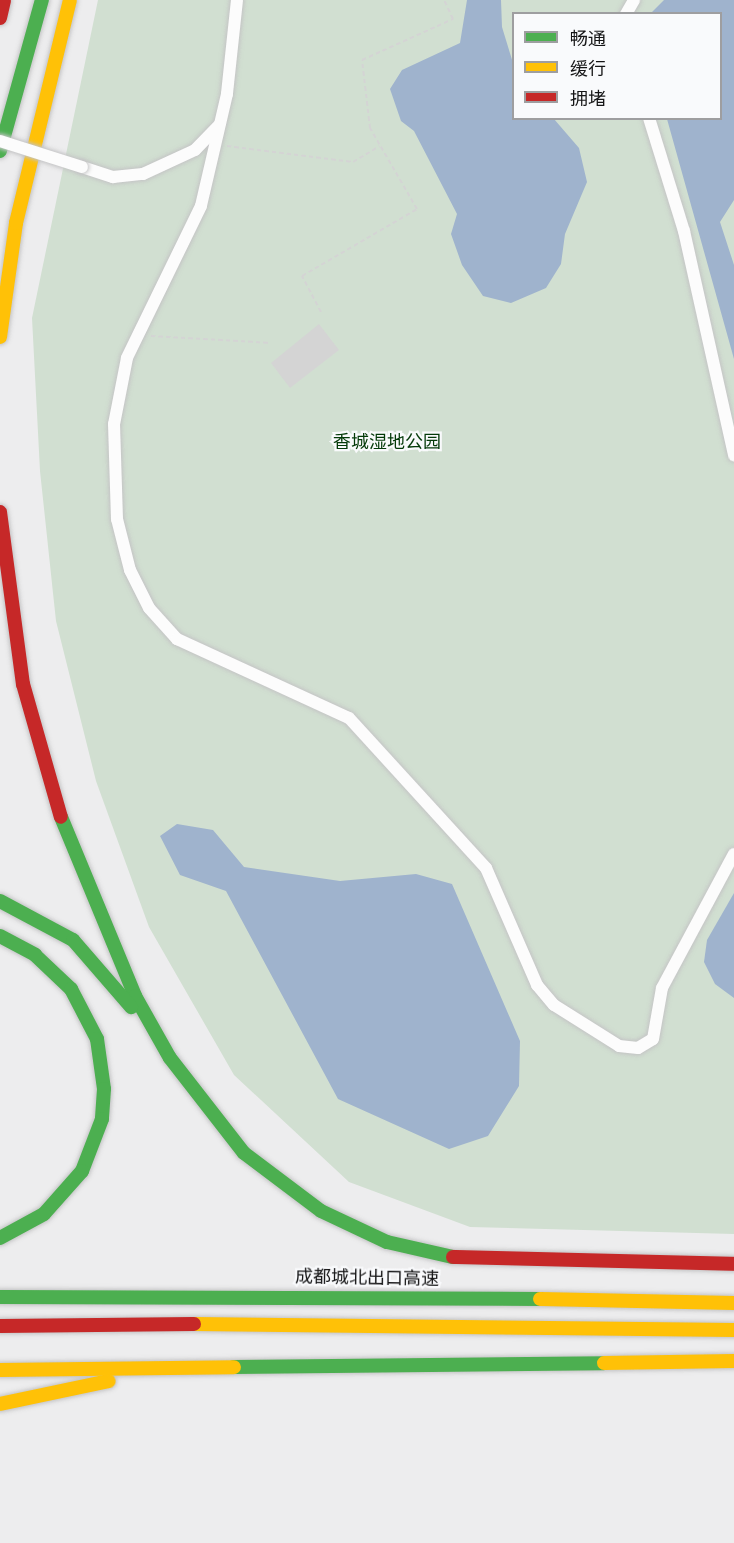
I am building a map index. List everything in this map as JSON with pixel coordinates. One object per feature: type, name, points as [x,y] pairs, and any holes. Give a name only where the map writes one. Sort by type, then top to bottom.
[{"type":"highway","points":[[0,18],[4,0]]},
{"type":"highway","points":[[0,150],[42,0]]},
{"type":"highway","points":[[0,337],[16,223],[70,0]]},
{"type":"highway","points":[[0,512],[13,636],[54,802],[114,950],[170,1058]]},
{"type":"highway","points":[[0,901],[73,940],[170,1058],[220,1128],[272,1178],[321,1211],[387,1242],[474,1261],[734,1264]]},
{"type":"highway","points":[[0,936],[35,955],[71,989],[97,1038],[104,1089],[102,1119],[82,1171],[44,1214],[0,1238]]},
{"type":"highway","name":"成都城北出口高速","points":[[0,1297],[283,1294],[734,1303]]},
{"type":"highway","points":[[0,1326],[280,1323],[734,1330]]},
{"type":"highway","points":[[0,1370],[202,1371],[734,1361]]},
{"type":"highway","points":[[0,1404],[100,1382],[202,1371]]},
{"type":"street","points":[[237,0],[220,124],[201,206],[139,335],[121,381],[114,424],[116,496],[130,570],[149,608],[177,639],[349,718],[486,868],[537,985],[554,1005],[619,1046],[638,1048],[653,1039],[662,988],[734,854]]},
{"type":"street","points":[[650,120],[684,231],[734,455]]},
{"type":"street","points":[[0,141],[113,177],[169,166],[195,150],[220,124]]},
{"type":"path","points":[[321,312],[302,276],[417,209],[370,128],[362,60],[453,19],[444,0]]},
{"type":"path","points":[[215,144],[353,162],[380,146]]},
{"type":"path","points":[[139,335],[271,343]]},
{"type":"green space","name":"香城湿地公园","points":[[98,0],[734,0],[734,1234],[470,1227],[349,1182],[234,1075],[149,927],[96,781],[56,621],[40,471],[32,318]]},
{"type":"water","points":[[467,0],[501,0],[502,27],[512,60],[512,120],[555,120],[579,148],[587,182],[565,234],[561,264],[546,288],[511,303],[483,296],[462,265],[451,234],[457,214],[414,131],[401,121],[390,89],[402,70],[460,43]]},
{"type":"water","points":[[664,0],[734,0],[734,200],[720,222],[734,265],[734,359],[667,120],[722,120],[722,12],[652,12]]},
{"type":"water","points":[[177,824],[213,830],[244,867],[340,881],[416,874],[452,884],[520,1041],[519,1086],[488,1136],[449,1149],[338,1099],[226,891],[180,875],[160,836]]},
{"type":"water","points":[[734,893],[734,998],[715,984],[704,962],[707,940]]},
{"type":"building","points":[[319,324],[339,350],[290,388],[271,363]]},
{"type":"traffic: fast","points":[[0,151],[42,0]]},
{"type":"traffic: fast","points":[[61,817],[135,996],[170,1058],[244,1153],[321,1211],[387,1242],[453,1257]]},
{"type":"traffic: fast","points":[[0,901],[73,940],[131,1007]]},
{"type":"traffic: fast","points":[[0,936],[35,955],[71,989],[97,1039],[104,1089],[102,1119],[82,1171],[44,1214],[0,1238]]},
{"type":"traffic: fast","points":[[0,1297],[540,1299]]},
{"type":"traffic: fast","points":[[234,1367],[604,1363]]},
{"type":"traffic: slow","points":[[0,337],[16,223],[70,0]]},
{"type":"traffic: slow","points":[[540,1299],[734,1303]]},
{"type":"traffic: slow","points":[[194,1324],[734,1330]]},
{"type":"traffic: slow","points":[[604,1363],[734,1361]]},
{"type":"traffic: slow","points":[[0,1370],[234,1367]]},
{"type":"traffic: slow","points":[[0,1404],[109,1381]]},
{"type":"traffic: jam","points":[[0,18],[4,0]]},
{"type":"traffic: jam","points":[[0,512],[23,684],[61,817]]},
{"type":"traffic: jam","points":[[453,1257],[734,1264]]},
{"type":"traffic: jam","points":[[0,1326],[194,1324]]}]
